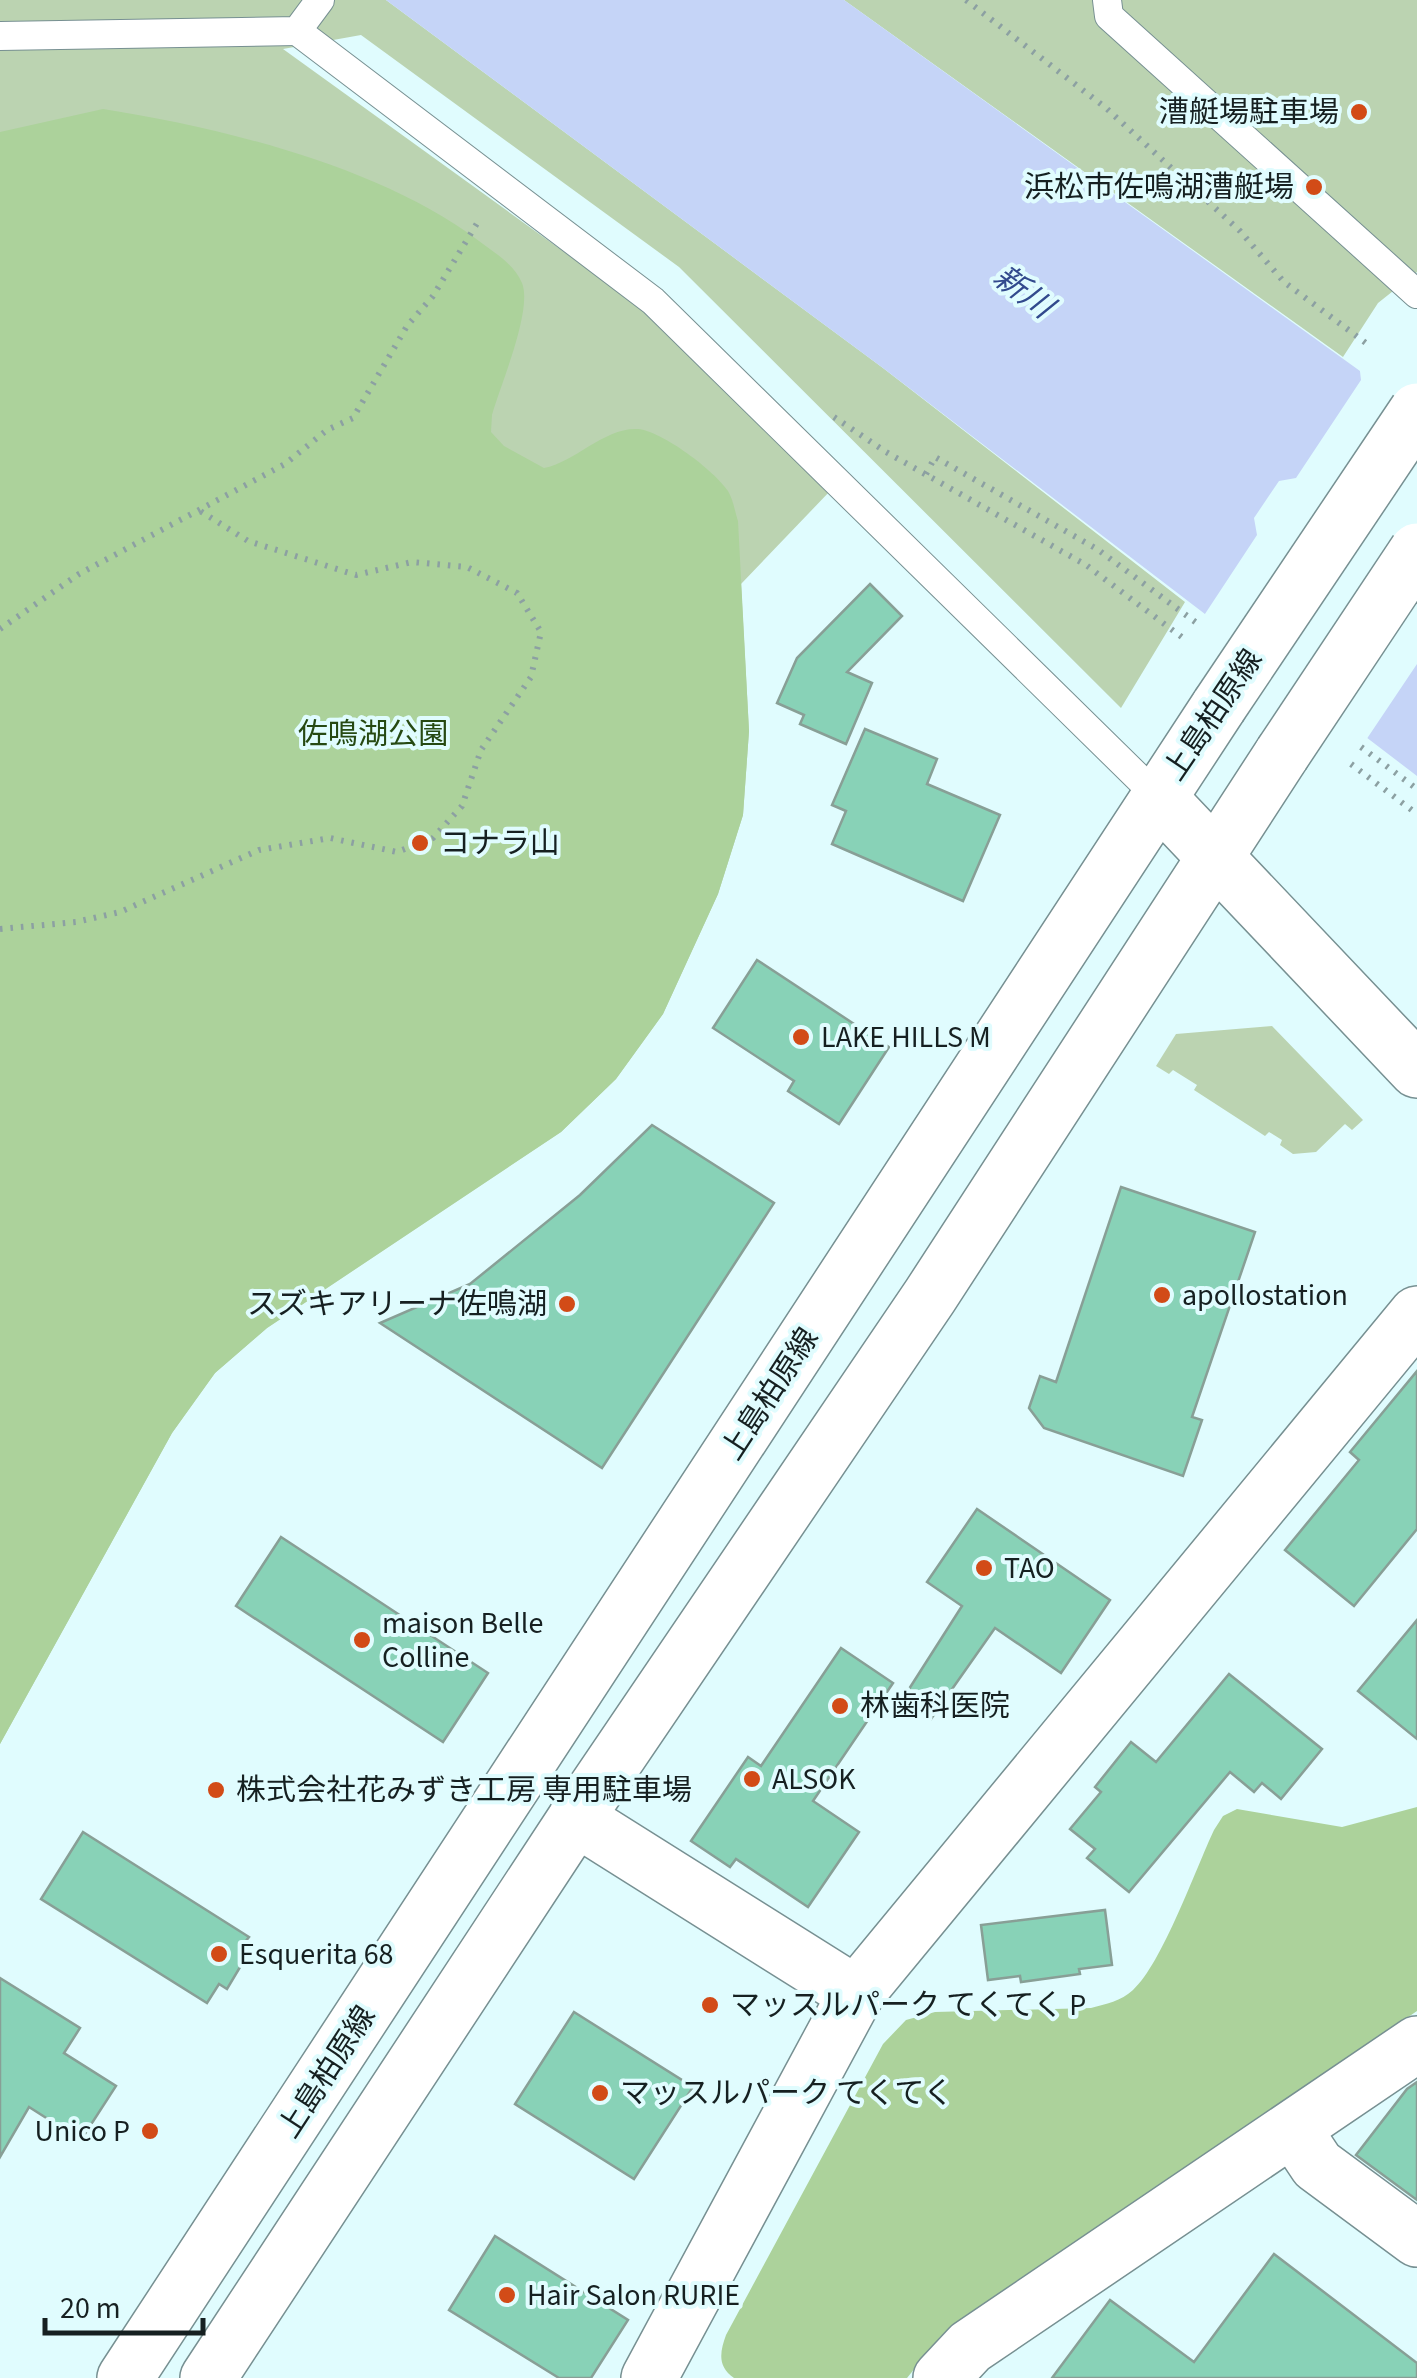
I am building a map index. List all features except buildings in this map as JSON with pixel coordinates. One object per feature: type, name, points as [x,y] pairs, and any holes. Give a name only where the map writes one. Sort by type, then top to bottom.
[{"type":"street","name":"上島柏原線","points":[[126,2378],[1158,797],[1417,411]]},
{"type":"street","points":[[208,2378],[576,1818],[930,1296],[1214,855],[1417,551]]},
{"type":"street","points":[[1158,797],[1417,1070]]},
{"type":"street","points":[[649,2378],[856,1994],[1417,1314]]},
{"type":"street","points":[[576,1818],[856,1994]]},
{"type":"street","points":[[967,2368],[1293,2128],[1417,2044]]},
{"type":"street","points":[[1293,2128],[1317,2165],[1417,2239]]},
{"type":"lane","points":[[1107,0],[1109,16],[1417,294]]},
{"type":"lane","points":[[297,31],[318,3]]},
{"type":"lane","points":[[0,36],[297,31],[653,301],[1158,797]]},
{"type":"path","points":[[966,0],[1106,108],[1240,232],[1284,282],[1370,346]]},
{"type":"path","points":[[0,629],[79,574],[285,464],[327,430],[353,418],[407,326],[433,296],[467,236],[504,187]]},
{"type":"path","points":[[820,407],[926,474],[1086,565],[1187,640]]},
{"type":"path","points":[[926,474],[934,457],[1097,549],[1198,624]]},
{"type":"path","points":[[0,929],[76,922],[120,912],[259,850],[330,838],[396,852],[433,838],[462,806],[481,750],[531,677],[540,632],[516,594],[467,567],[412,562],[356,576],[248,540],[197,509]]},
{"type":"path","points":[[1362,747],[1417,789]]},
{"type":"path","points":[[1351,764],[1417,814]]},
{"type":"green space","name":"佐鳴湖公園","points":[[0,0],[386,0],[883,368],[1185,602],[1121,708],[679,267],[361,35],[283,49],[664,324],[831,490],[741,584],[749,731],[743,815],[718,894],[663,1014],[616,1079],[561,1132],[267,1328],[215,1373],[172,1433],[0,1744]]},
{"type":"green space","name":"浜松市佐鳴湖漕艇場","points":[[844,0],[1417,0],[1417,272],[1378,303],[1343,357]]},
{"type":"green space","name":"佐鳴湖公園","points":[[103,109],[199,127],[300,154],[349,172],[440,215],[509,265],[522,283],[523,311],[492,415],[491,432],[504,446],[544,468],[614,433],[648,431],[674,444],[721,483],[730,494],[738,521],[749,731],[743,815],[718,894],[663,1014],[616,1079],[561,1132],[267,1328],[215,1373],[172,1433],[0,1744],[0,132]]},
{"type":"green space","points":[[1272,1026],[1363,1120],[1352,1130],[1345,1124],[1316,1152],[1293,1154],[1280,1145],[1282,1140],[1269,1132],[1265,1136],[1194,1090],[1197,1085],[1173,1070],[1169,1074],[1156,1066],[1176,1034]]},
{"type":"green space","points":[[1417,1807],[1417,2011],[965,2318],[940,2337],[907,2378],[734,2378],[725,2369],[721,2358],[726,2335],[883,2044],[906,2020],[935,2012],[1091,2008],[1123,1997],[1144,1977],[1155,1959],[1214,1830],[1223,1816],[1237,1809],[1342,1827]]},
{"type":"water","name":"新川","points":[[386,0],[844,0],[1417,412],[1417,776],[883,368]]},
{"type":"pier","points":[[1359,363],[1417,406],[1417,664],[1364,743],[1201,620],[1257,535],[1254,518],[1279,481],[1296,478],[1361,380]]},
{"type":"place","name":"漕艇場駐車場","points":[[1359,112]]},
{"type":"place","name":"浜松市佐鳴湖漕艇場","points":[[1314,187]]},
{"type":"place","name":"コナラ山","points":[[420,843]]},
{"type":"place","name":"LAKE HILLS M","points":[[801,1037]]},
{"type":"place","name":"apollostation","points":[[1162,1295]]},
{"type":"place","name":"スズキアリーナ佐鳴湖","points":[[567,1304]]},
{"type":"place","name":"TAO","points":[[984,1568]]},
{"type":"place","name":"maison Belle Colline","points":[[362,1640]]},
{"type":"place","name":"林歯科医院","points":[[840,1706]]},
{"type":"place","name":"ALSOK","points":[[752,1779]]},
{"type":"place","name":"株式会社花みずき工房 専用駐車場","points":[[216,1790]]},
{"type":"place","name":"Esquerita 68","points":[[219,1954]]},
{"type":"place","name":"マッスルパーク てくてく P","points":[[710,2005]]},
{"type":"place","name":"マッスルパーク てくてく","points":[[600,2093]]},
{"type":"place","name":"Unico P","points":[[150,2131]]},
{"type":"place","name":"Hair Salon RURIE","points":[[507,2295]]}]
